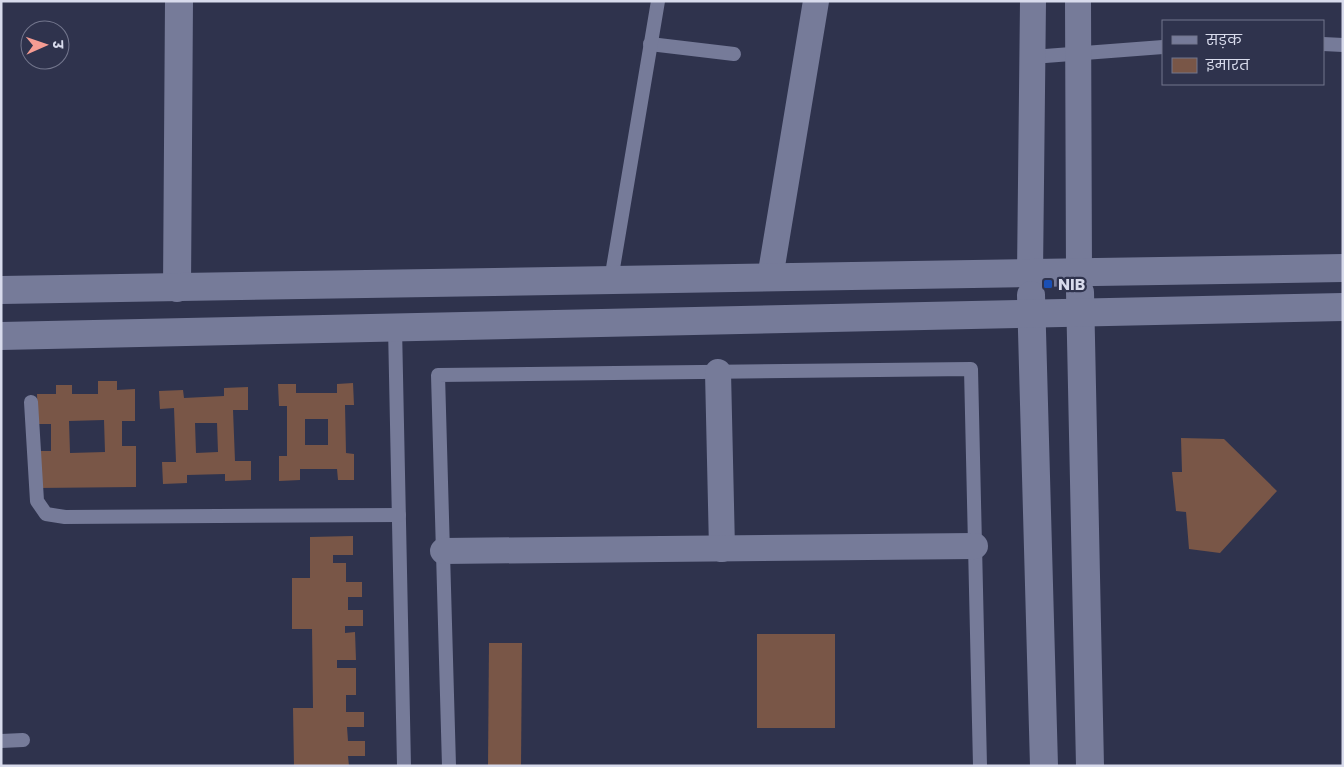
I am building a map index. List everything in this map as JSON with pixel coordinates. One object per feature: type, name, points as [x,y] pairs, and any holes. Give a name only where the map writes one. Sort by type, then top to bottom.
[{"type":"street","points":[[177,288],[179,1]]},
{"type":"street","points":[[770,278],[816,1]]},
{"type":"street","points":[[1033,1],[1030,274],[1044,766]]},
{"type":"street","points":[[1078,1],[1079,273],[1090,766]]},
{"type":"street","points":[[1,290],[1343,268]]},
{"type":"street","points":[[1,336],[1032,312],[1343,307]]},
{"type":"street","points":[[718,372],[722,549]]},
{"type":"street","points":[[443,551],[975,546]]},
{"type":"lane","points":[[611,280],[658,1]]},
{"type":"lane","points":[[650,44],[734,54]]},
{"type":"lane","points":[[1324,44],[1343,45]]},
{"type":"lane","points":[[1032,57],[1162,47]]},
{"type":"lane","points":[[395,327],[404,766]]},
{"type":"lane","points":[[449,766],[438,375],[971,369],[980,766]]},
{"type":"lane","points":[[30,402],[38,501],[46,514],[65,517],[399,515]]},
{"type":"lane","points":[[1,742],[23,740]]},
{"type":"building","points":[[98,381],[117,381],[117,390],[135,389],[135,421],[122,421],[122,446],[136,446],[136,487],[37,488],[37,451],[51,451],[51,424],[38,424],[37,394],[56,394],[56,385],[72,385],[72,394],[98,394]],"holes":[[[104,420],[105,452],[70,453],[69,421]]]},
{"type":"building","points":[[353,383],[354,405],[345,405],[346,453],[354,454],[354,480],[338,480],[337,469],[300,469],[300,480],[279,481],[279,456],[287,456],[287,406],[279,406],[278,384],[296,384],[296,393],[337,393],[337,384]],"holes":[[[305,419],[328,419],[328,445],[305,445]]]},
{"type":"building","points":[[248,387],[248,410],[233,410],[235,461],[251,461],[251,480],[225,481],[225,474],[187,475],[187,483],[163,484],[162,462],[176,462],[174,408],[160,409],[159,391],[183,390],[184,398],[224,396],[224,388]],"holes":[[[195,423],[217,423],[218,452],[196,453]]]},
{"type":"building","points":[[1181,438],[1224,439],[1277,491],[1220,553],[1189,549],[1186,512],[1176,511],[1172,472],[1182,472]]},
{"type":"building","points":[[353,536],[353,555],[333,555],[333,563],[346,563],[346,582],[362,582],[362,597],[348,597],[348,610],[363,610],[363,626],[345,626],[345,633],[355,632],[356,660],[337,660],[337,668],[356,668],[356,695],[346,695],[346,712],[364,712],[364,727],[347,727],[348,741],[365,741],[365,756],[348,756],[349,766],[294,766],[293,708],[313,708],[312,629],[292,629],[292,578],[310,578],[310,537]]},
{"type":"building","points":[[757,634],[835,634],[835,728],[757,728]]},
{"type":"building","points":[[489,643],[522,643],[521,766],[488,766]]},
{"type":"place","name":"NIB","points":[[1048,284]]}]
